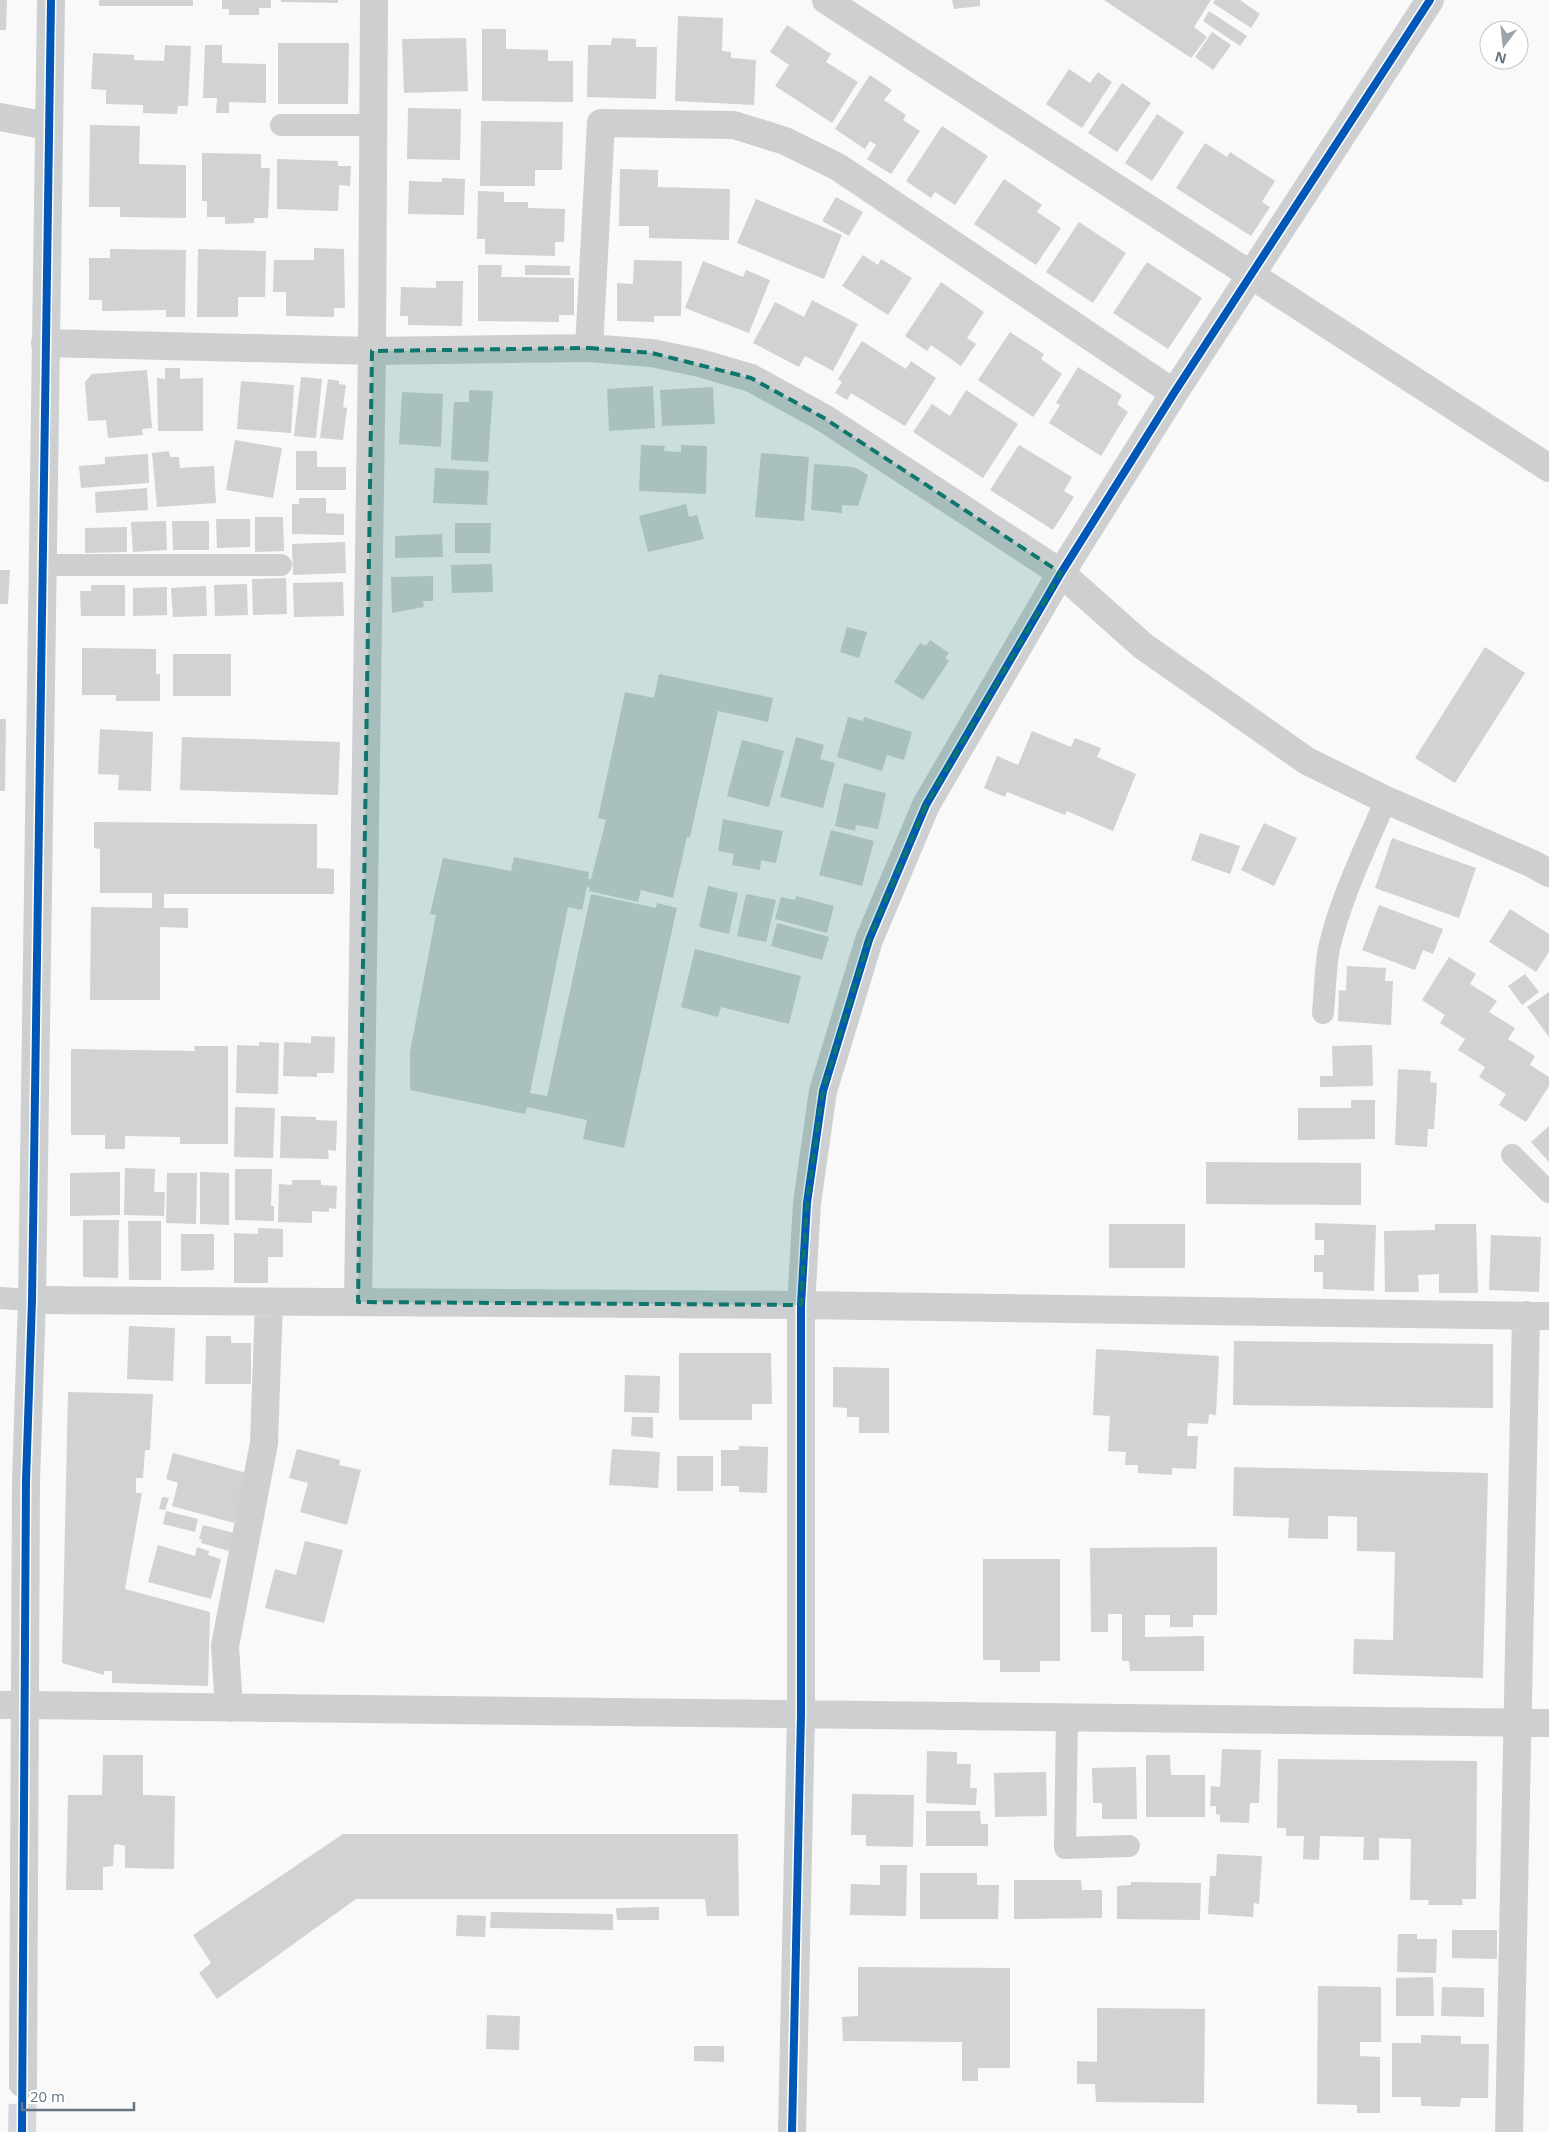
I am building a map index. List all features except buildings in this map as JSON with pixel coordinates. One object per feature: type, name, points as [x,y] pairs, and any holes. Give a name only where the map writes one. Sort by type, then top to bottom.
[{"type":"street","points":[[23,2084],[12,1705],[26,1481],[32,1300],[51,0]]},
{"type":"street","points":[[358,1302],[372,350],[374,0]]},
{"type":"street","points":[[826,0],[1549,468]]},
{"type":"street","points":[[792,2132],[801,1714],[801,1305],[807,1203],[822,1091],[869,940],[926,804],[1062,574],[1174,393],[1430,0]]},
{"type":"street","points":[[0,117],[48,126]]},
{"type":"street","points":[[589,348],[601,123],[734,125],[785,141],[838,167],[1174,393]]},
{"type":"street","points":[[46,343],[372,350],[589,348],[652,353],[700,363],[751,378],[824,418],[1062,574],[1143,646],[1307,761],[1386,800],[1533,864],[1549,873]]},
{"type":"street","points":[[32,1300],[801,1305],[1538,1315],[1518,1722],[1509,2132]]},
{"type":"street","points":[[229,1708],[225,1646],[264,1443],[269,1302]]},
{"type":"street","points":[[12,1705],[1549,1723]]},
{"type":"lane","points":[[281,125],[373,125]]},
{"type":"lane","points":[[42,565],[281,565]]},
{"type":"lane","points":[[1323,1014],[1329,949],[1340,910],[1360,858],[1386,800]]},
{"type":"lane","points":[[1512,1155],[1549,1192]]},
{"type":"lane","points":[[0,1298],[32,1300]]},
{"type":"lane","points":[[1067,1717],[1065,1848],[1129,1846]]},
{"type":"highlighted area","points":[[589,348],[652,353],[751,378],[824,418],[1061,573],[926,805],[869,940],[823,1091],[807,1203],[801,1305],[358,1302],[372,351]]},
{"type":"tunnel","points":[[22,2132],[23,2084]]},
{"type":"cycle path","points":[[22,2132],[26,1481],[32,1300],[51,0]]},
{"type":"cycle path","points":[[792,2132],[801,1714],[801,1305],[807,1203],[823,1091],[869,940],[926,805],[1061,573],[1174,393],[1430,0]]}]
